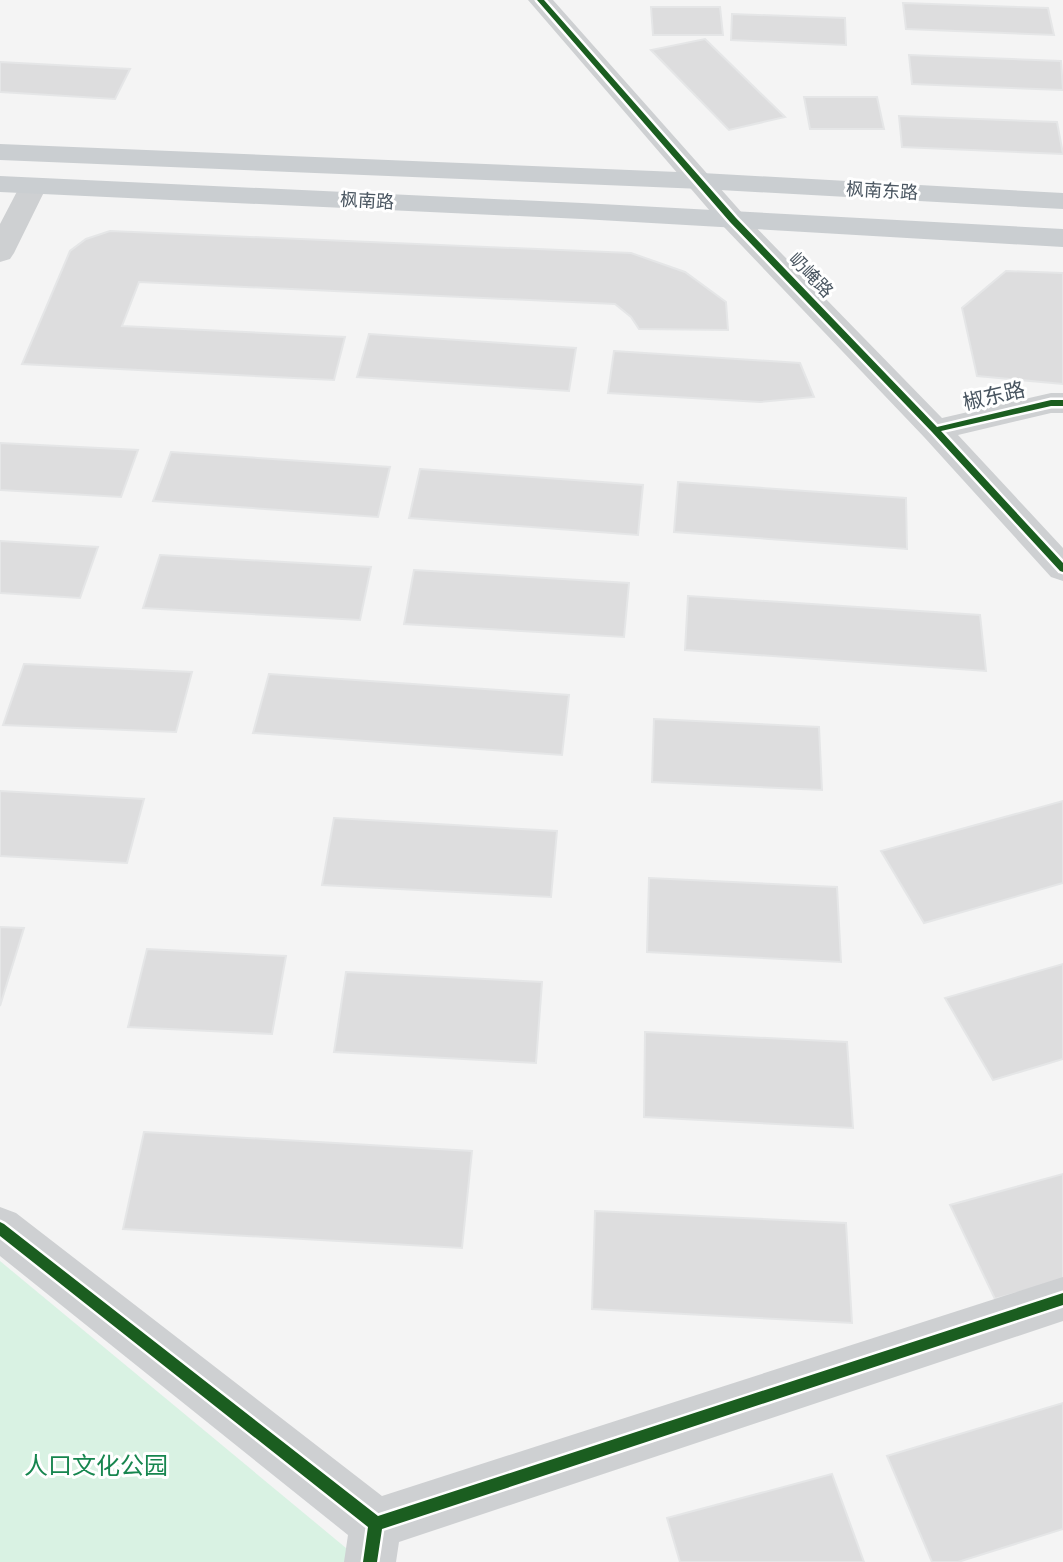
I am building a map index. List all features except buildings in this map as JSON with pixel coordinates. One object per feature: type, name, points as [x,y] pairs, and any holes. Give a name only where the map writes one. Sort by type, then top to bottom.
[{"type":"main road","name":"枫南路","points":[[0,152],[702,181]]},
{"type":"main road","name":"枫南东路","points":[[702,181],[1063,201]]},
{"type":"main road","name":"枫南路","points":[[0,184],[1063,238]]},
{"type":"street","name":"屷崦路","points":[[540,0],[702,181],[733,220],[935,430],[1063,569]]},
{"type":"street","points":[[0,253],[33,186]]},
{"type":"street","name":"椒东路","points":[[935,430],[1051,403],[1063,403]]},
{"type":"street","points":[[0,1228],[373,1543],[1063,1299]]},
{"type":"green space","name":"人口文化公园","points":[[0,1261],[346,1548],[354,1562],[0,1562]]},
{"type":"cycle path","points":[[540,0],[733,220],[935,430],[1063,569]]},
{"type":"cycle path","points":[[935,430],[1051,403],[1063,403]]},
{"type":"cycle path","points":[[0,1228],[376,1524]]},
{"type":"cycle path","points":[[370,1562],[376,1524],[1063,1299]]}]
